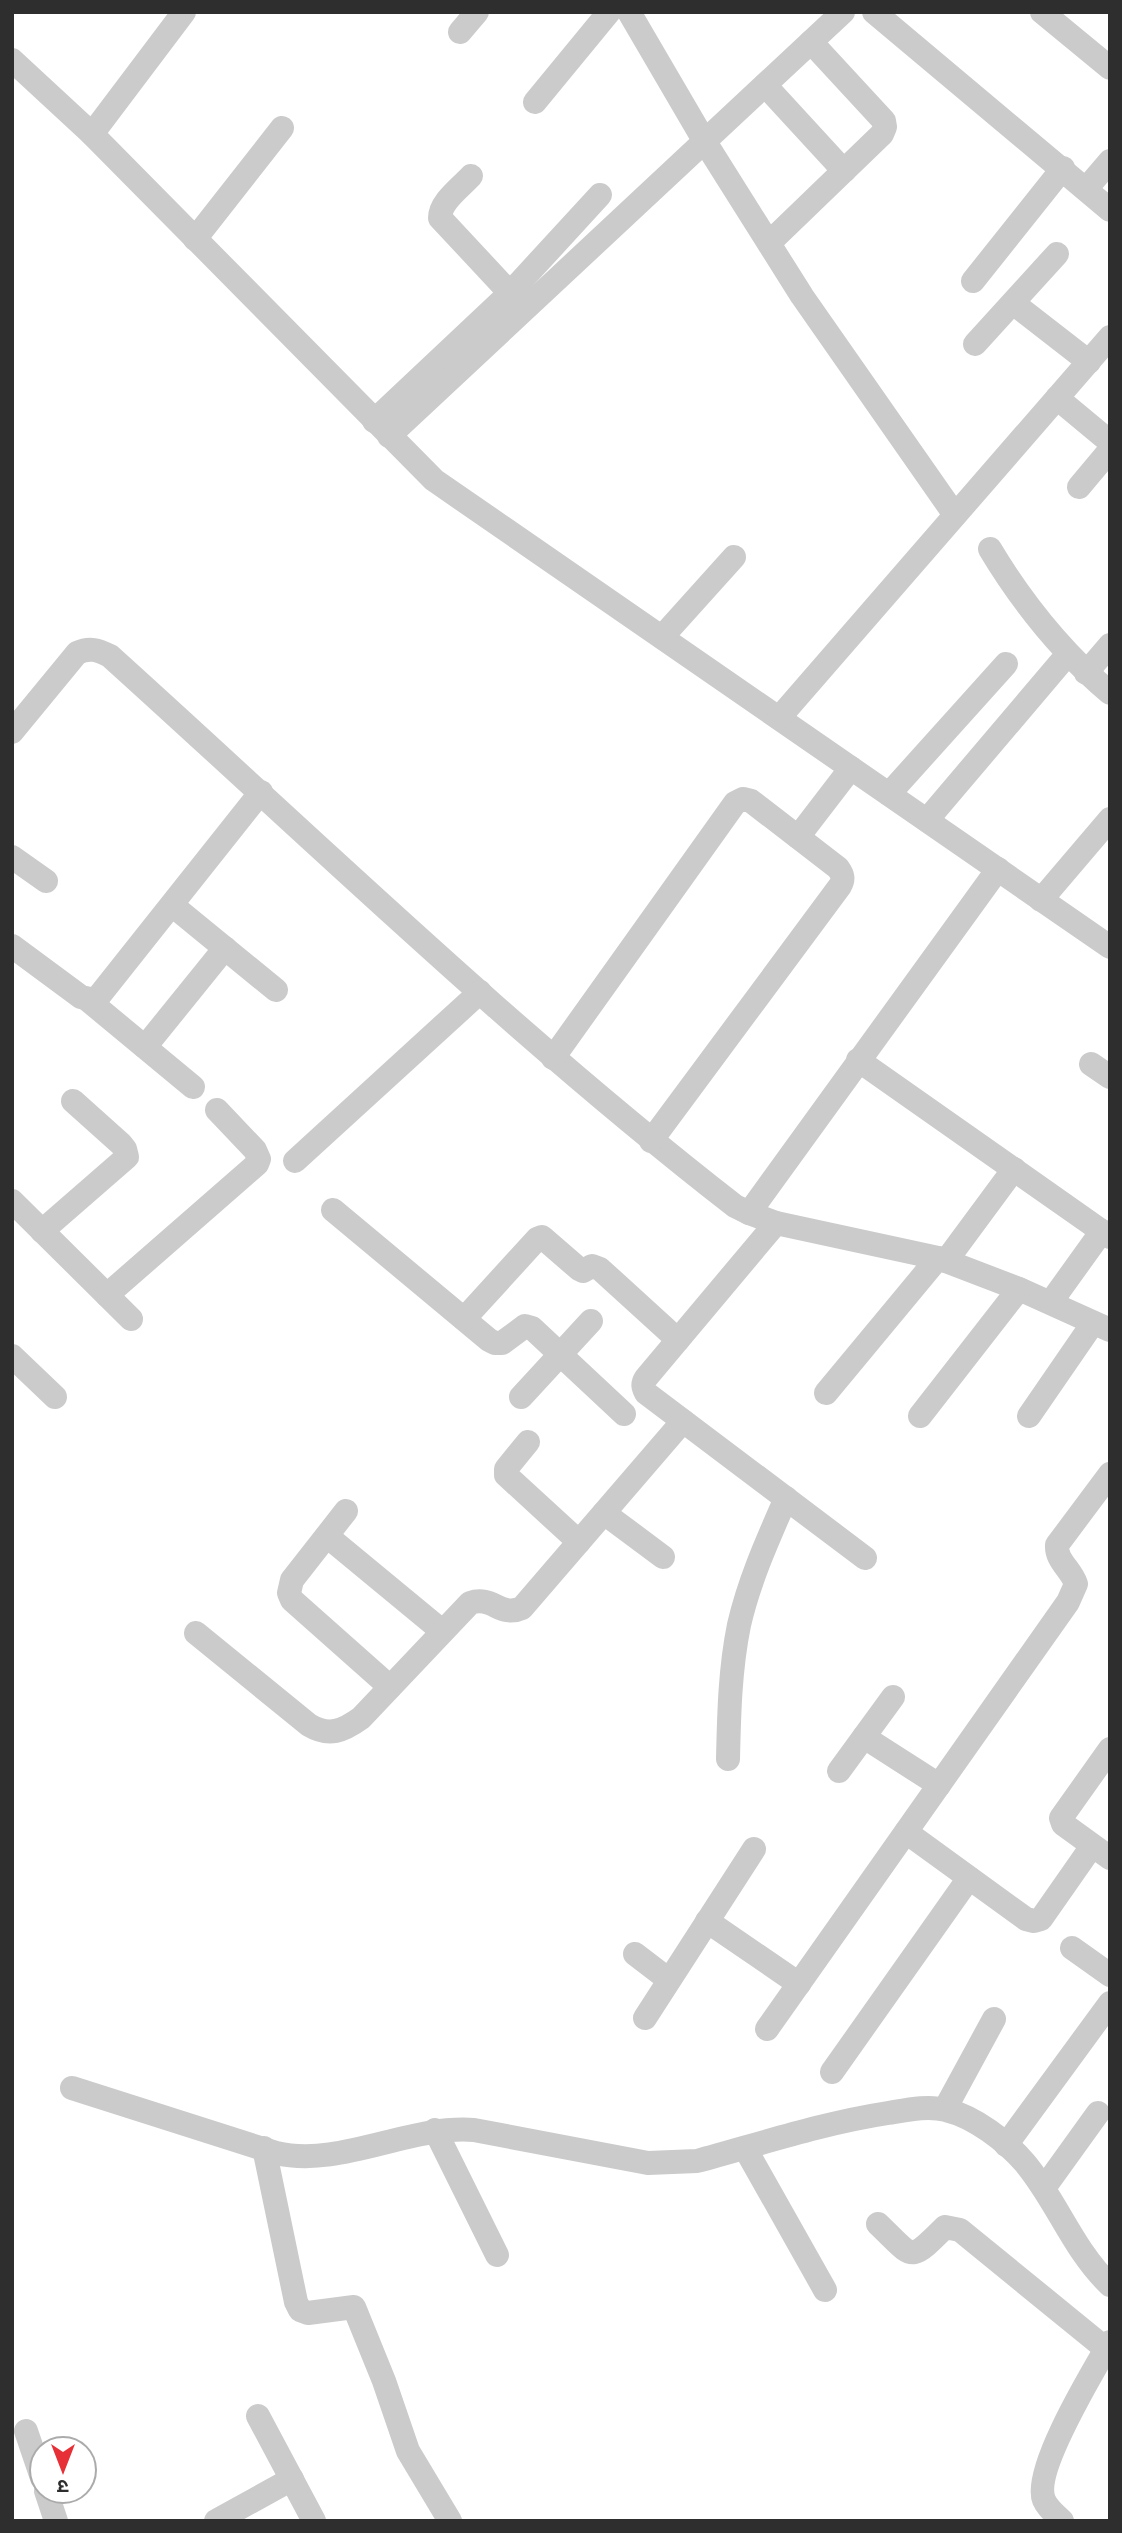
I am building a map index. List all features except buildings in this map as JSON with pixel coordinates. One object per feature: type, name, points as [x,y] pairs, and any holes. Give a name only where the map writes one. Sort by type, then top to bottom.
[{"type":"street","points":[[92,134],[184,12]]},
{"type":"street","points":[[460,32],[477,12]]},
{"type":"street","points":[[536,102],[609,12]]},
{"type":"street","points":[[629,12],[705,142],[802,296],[955,515]]},
{"type":"street","points":[[382,429],[705,142],[843,12]]},
{"type":"street","points":[[874,12],[1110,209]]},
{"type":"street","points":[[1042,12],[1110,68]]},
{"type":"street","points":[[769,243],[882,134],[885,127],[884,121],[811,42]]},
{"type":"street","points":[[12,60],[92,134],[434,480],[1110,947]]},
{"type":"street","points":[[765,85],[844,171]]},
{"type":"street","points":[[195,239],[282,128]]},
{"type":"street","points":[[1086,189],[1110,161]]},
{"type":"street","points":[[973,281],[1063,168]]},
{"type":"street","points":[[471,176],[445,203],[440,211],[440,218],[510,293]]},
{"type":"street","points":[[382,429],[600,195]]},
{"type":"street","points":[[975,344],[1058,254]]},
{"type":"street","points":[[1013,303],[1088,362]]},
{"type":"street","points":[[779,718],[1110,337]]},
{"type":"street","points":[[1057,398],[1110,442]]},
{"type":"street","points":[[1079,487],[1110,450]]},
{"type":"street","points":[[990,549],[1012,587],[1038,622],[1086,673],[1110,693]]},
{"type":"street","points":[[662,637],[734,557]]},
{"type":"street","points":[[1086,673],[1110,645]]},
{"type":"street","points":[[12,732],[77,653],[86,649],[98,650],[110,656],[554,1058],[735,1206],[776,1223],[942,1259],[1019,1289],[1101,1327],[1029,1416]]},
{"type":"street","points":[[927,820],[1068,655]]},
{"type":"street","points":[[889,794],[1006,664]]},
{"type":"street","points":[[797,837],[852,768]]},
{"type":"street","points":[[88,1000],[99,996],[261,792]]},
{"type":"street","points":[[554,1058],[735,803],[743,799],[751,801],[838,868],[843,874],[843,881],[651,1140]]},
{"type":"street","points":[[1041,900],[1110,820]]},
{"type":"street","points":[[12,857],[46,881]]},
{"type":"street","points":[[749,1213],[998,869]]},
{"type":"street","points":[[172,905],[276,990]]},
{"type":"street","points":[[145,1047],[225,948]]},
{"type":"street","points":[[17,957],[88,1000],[193,1087]]},
{"type":"street","points":[[295,1161],[480,992]]},
{"type":"street","points":[[858,1060],[1106,1234],[1051,1303]]},
{"type":"street","points":[[42,1231],[127,1157],[121,1144],[73,1101]]},
{"type":"street","points":[[107,1295],[257,1164],[259,1159],[255,1150],[217,1110]]},
{"type":"street","points":[[826,1393],[942,1259],[1014,1169]]},
{"type":"street","points":[[12,1201],[131,1319]]},
{"type":"street","points":[[333,1210],[495,1343],[502,1343],[525,1326],[531,1328],[624,1413]]},
{"type":"street","points":[[776,1223],[643,1383],[646,1393],[865,1558]]},
{"type":"street","points":[[464,1319],[541,1237],[579,1269],[583,1271],[592,1266],[600,1269],[678,1340]]},
{"type":"street","points":[[920,1416],[1019,1289]]},
{"type":"street","points":[[521,1397],[591,1321]]},
{"type":"street","points":[[12,1356],[55,1397]]},
{"type":"street","points":[[196,1633],[319,1731],[345,1729],[361,1718],[470,1603],[487,1601],[513,1612],[522,1608],[683,1421]]},
{"type":"street","points":[[528,1442],[506,1469],[506,1475],[579,1542]]},
{"type":"street","points":[[767,2029],[1068,1602],[1076,1584],[1074,1577],[1056,1553],[1057,1545],[1110,1474]]},
{"type":"street","points":[[728,1759],[729,1691],[739,1625],[759,1560],[786,1498]]},
{"type":"street","points":[[346,1511],[292,1580],[289,1593],[292,1600],[390,1687]]},
{"type":"street","points":[[604,1513],[663,1557]]},
{"type":"street","points":[[327,1536],[442,1632]]},
{"type":"street","points":[[839,1771],[893,1698]]},
{"type":"street","points":[[864,1737],[939,1785]]},
{"type":"street","points":[[906,1832],[1026,1919],[1041,1919],[1101,1852],[1063,1824],[1061,1818],[1110,1749]]},
{"type":"street","points":[[645,2018],[754,1849]]},
{"type":"street","points":[[832,2072],[969,1878]]},
{"type":"street","points":[[707,1921],[799,1984]]},
{"type":"street","points":[[1072,1948],[1110,1975]]},
{"type":"street","points":[[635,1954],[669,1980]]},
{"type":"street","points":[[1006,2145],[1110,2003]]},
{"type":"street","points":[[945,2109],[994,2019]]},
{"type":"street","points":[[72,2088],[264,2148],[292,2156],[308,2157],[390,2142],[435,2130],[474,2130],[648,2163],[697,2161],[859,2118],[916,2109],[945,2109],[970,2120],[1023,2160],[1044,2188],[1081,2252],[1110,2285]]},
{"type":"street","points":[[1044,2188],[1098,2113]]},
{"type":"street","points":[[435,2130],[497,2255]]},
{"type":"street","points":[[264,2148],[300,2311],[308,2313],[354,2307],[405,2442],[450,2521]]},
{"type":"street","points":[[745,2148],[825,2290]]},
{"type":"street","points":[[878,2224],[908,2252],[914,2253],[921,2251],[945,2227],[960,2230],[1108,2345],[1067,2418],[1042,2485],[1043,2499],[1062,2521]]},
{"type":"street","points":[[258,2416],[314,2521]]},
{"type":"street","points":[[26,2431],[28,2437]]},
{"type":"street","points":[[216,2521],[292,2479]]}]
